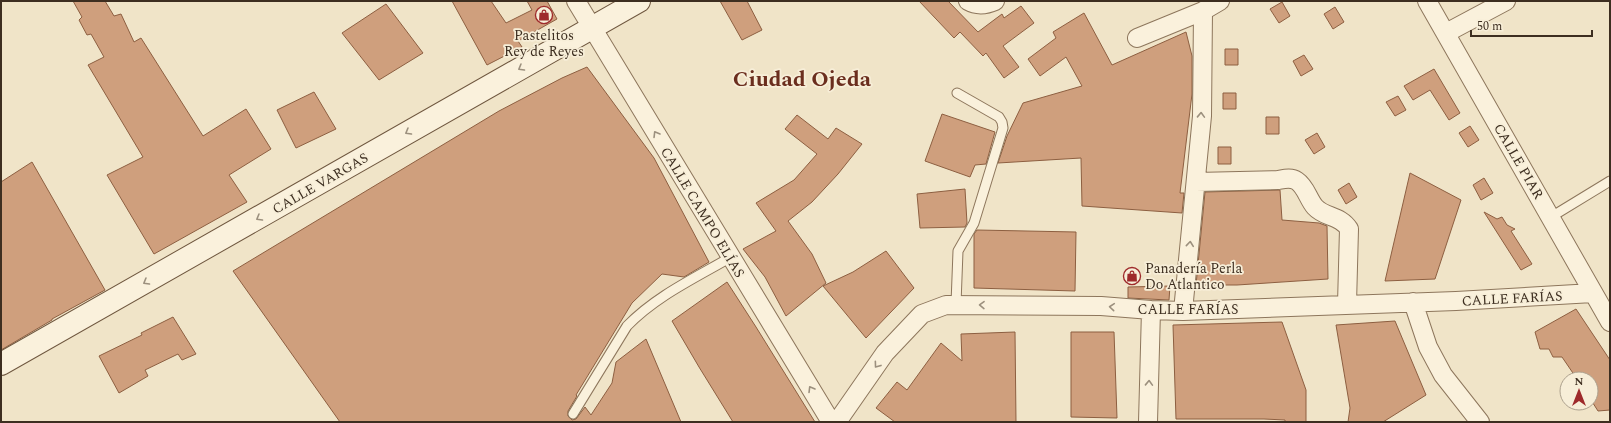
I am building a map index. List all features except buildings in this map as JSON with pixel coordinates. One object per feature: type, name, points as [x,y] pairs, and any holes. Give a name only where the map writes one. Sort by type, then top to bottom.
[{"type":"street","name":"CALLE CAMPO ELÍAS","points":[[576,1],[831,422]]},
{"type":"street","name":"CALLE VARGAS","points":[[1,364],[639,1]]},
{"type":"street","points":[[968,1],[978,4],[988,4],[995,1]]},
{"type":"street","name":"CALLE PIAR","points":[[1427,1],[1610,322]]},
{"type":"street","points":[[1446,33],[1506,1]]},
{"type":"street","points":[[1137,38],[1211,5],[1183,311]]},
{"type":"street","points":[[1196,182],[1278,180],[1291,178],[1297,181],[1316,208],[1328,216],[1344,222],[1349,229],[1347,304]]},
{"type":"street","name":"CALLE FARÍAS","points":[[836,422],[885,353],[922,314],[946,305],[1101,306],[1183,311],[1593,293]]},
{"type":"street","points":[[1413,302],[1428,347],[1443,375],[1480,422]]},
{"type":"street","points":[[1148,422],[1151,310]]},
{"type":"lane","points":[[956,304],[958,251],[974,223],[1003,128],[999,117],[957,93]]},
{"type":"lane","points":[[1550,217],[1610,181]]},
{"type":"lane","points":[[573,414],[627,326],[638,314],[653,302],[731,257]]},
{"type":"place","name":"Pastelitos Rey de Reyes","points":[[544,15]]},
{"type":"place","name":"Panadería Perla Do Atlantico","points":[[1132,276]]},
{"type":"district","name":"Ciudad Ojeda","points":[[802,78]]}]
